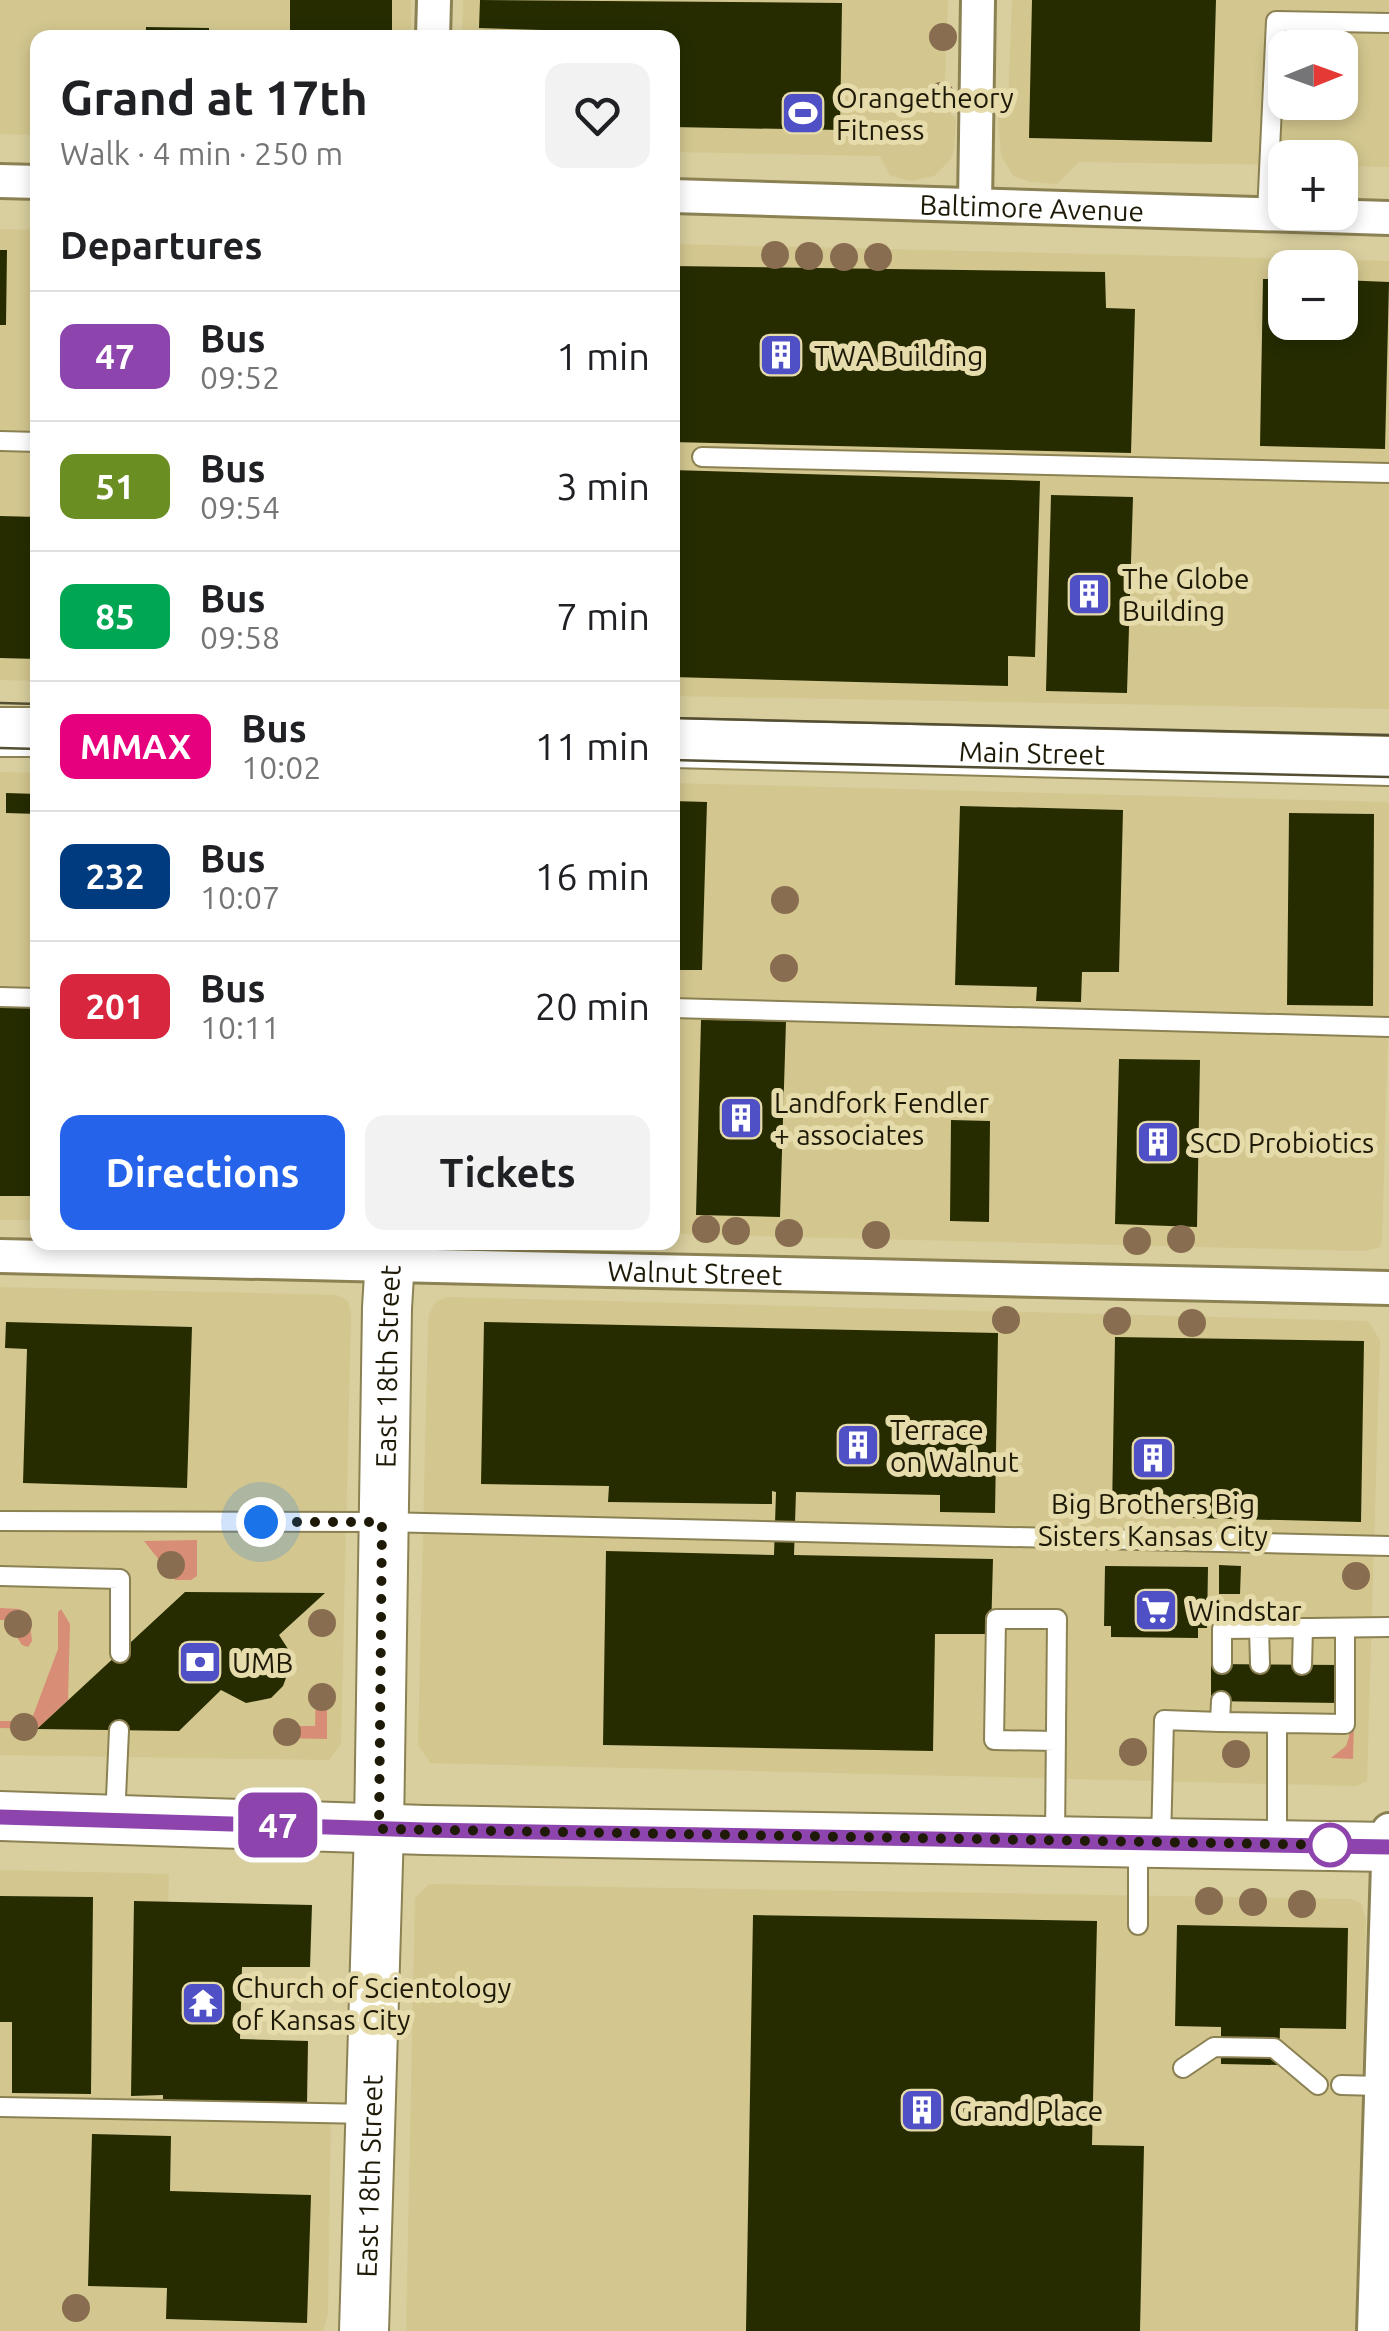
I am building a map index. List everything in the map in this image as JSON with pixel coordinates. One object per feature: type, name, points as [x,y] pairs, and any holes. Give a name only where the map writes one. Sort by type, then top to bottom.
[{"type":"main road","points":[[0,732],[30,732]]},
{"type":"main road","name":"Main Street","points":[[680,743],[1389,762]]},
{"type":"main road","name":"East 18th Street","points":[[364,2331],[390,1253]]},
{"type":"main road","points":[[0,1816],[379,1829],[1389,1846]]},
{"type":"street","points":[[433,30],[434,0]]},
{"type":"street","points":[[975,204],[978,0]]},
{"type":"street","points":[[0,181],[30,182]]},
{"type":"street","name":"Baltimore Avenue","points":[[680,196],[1389,218]]},
{"type":"street","name":"Walnut Street","points":[[0,1256],[390,1253],[1389,1288]]},
{"type":"street","points":[[1374,2331],[1383,2144],[1380,2086],[1389,1830]]},
{"type":"lane","points":[[1267,214],[1276,21],[1389,23]]},
{"type":"lane","points":[[0,441],[30,442]]},
{"type":"lane","points":[[702,456],[1389,473]]},
{"type":"lane","points":[[0,997],[30,998]]},
{"type":"lane","points":[[680,1008],[1389,1027]]},
{"type":"lane","points":[[0,1521],[382,1522],[1389,1546]]},
{"type":"lane","points":[[0,1576],[120,1579],[120,1652]]},
{"type":"lane","points":[[1054,1841],[1056,1741],[1058,1619],[996,1619],[994,1740],[1056,1741]]},
{"type":"lane","points":[[1222,1664],[1222,1629],[1389,1627]]},
{"type":"lane","points":[[1259,1628],[1260,1664]]},
{"type":"lane","points":[[1302,1665],[1303,1628]]},
{"type":"lane","points":[[1138,1925],[1164,1720],[1344,1724],[1345,1628]]},
{"type":"lane","points":[[1220,1722],[1221,1701]]},
{"type":"lane","points":[[1259,1702],[1268,1723],[1276,1845]]},
{"type":"lane","points":[[1302,1702],[1302,1724]]},
{"type":"lane","points":[[115,1820],[119,1730]]},
{"type":"lane","points":[[1183,2068],[1214,2046],[1274,2048],[1318,2085]]},
{"type":"lane","points":[[1341,2085],[1380,2086]]},
{"type":"lane","points":[[0,2107],[371,2114]]},
{"type":"shaded area","points":[[0,0],[411,0],[411,30],[30,30],[30,135],[0,134]]},
{"type":"shaded area","points":[[463,0],[948,0],[944,106],[956,119],[954,148],[951,159],[934,176],[909,181],[890,175],[880,156],[680,152],[680,30],[462,30]]},
{"type":"shaded area","points":[[1012,0],[1389,0],[1389,167],[1358,166],[1358,140],[1268,140],[1268,165],[1079,162],[1057,184],[1031,182],[1013,176],[1001,155],[998,116],[1008,106]]},
{"type":"shaded area","points":[[0,229],[30,230],[30,681],[0,680]]},
{"type":"shaded area","points":[[680,244],[1268,258],[1268,340],[1358,340],[1358,260],[1389,261],[1389,709],[680,696]]},
{"type":"shaded area","points":[[0,772],[30,773],[30,1220],[0,1220]]},
{"type":"shaded area","points":[[680,783],[1386,802],[1389,1002],[1382,1240],[1379,1248],[1362,1251],[680,1234]]},
{"type":"shaded area","points":[[0,1287],[337,1295],[348,1301],[351,1315],[341,1744],[329,1760],[0,1755]]},
{"type":"shaded area","points":[[447,1297],[1368,1321],[1380,1340],[1367,1781],[1356,1786],[430,1763],[418,1744],[428,1325],[436,1302]]},
{"type":"shaded area","points":[[197,1540],[197,1576],[191,1580],[175,1580],[144,1541]]},
{"type":"shaded area","points":[[0,1608],[29,1614],[32,1641],[28,1647],[22,1645],[6,1620],[0,1620]]},
{"type":"shaded area","points":[[61,1609],[70,1624],[68,1700],[37,1729],[0,1728],[0,1721],[31,1721],[58,1649]]},
{"type":"shaded area","points":[[1353,1650],[1353,1759],[1331,1758],[1346,1746],[1349,1737]]},
{"type":"shaded area","points":[[316,1690],[327,1690],[327,1739],[278,1738],[278,1726],[315,1726]]},
{"type":"shaded area","points":[[0,1870],[169,1874],[163,2099],[331,2104],[328,2313],[323,2331],[0,2331]]},
{"type":"shaded area","points":[[429,1884],[1351,1899],[1361,1903],[1366,1919],[1356,2331],[406,2331],[415,1898]]},
{"type":"building","points":[[290,0],[392,0],[392,30],[290,30]]},
{"type":"building","points":[[480,0],[842,3],[840,130],[680,127],[680,30],[479,28]]},
{"type":"building","points":[[1032,0],[1216,0],[1212,142],[1029,138]]},
{"type":"building","points":[[146,27],[209,28],[209,30]]},
{"type":"building","points":[[0,250],[7,250],[6,325],[0,325]]},
{"type":"building","points":[[680,266],[1105,272],[1106,308],[1135,309],[1131,453],[680,442]]},
{"type":"building","points":[[1263,279],[1268,279],[1268,340],[1358,340],[1358,281],[1389,282],[1385,449],[1260,446]]},
{"type":"building","points":[[680,470],[1040,481],[1035,657],[1008,656],[1008,686],[680,677]]},
{"type":"building","name":"The Globe Building","points":[[1051,495],[1133,497],[1127,693],[1046,691]]},
{"type":"building","points":[[0,516],[30,517],[30,659],[0,658]]},
{"type":"building","points":[[6,793],[30,794],[30,814],[6,813]]},
{"type":"building","points":[[680,801],[707,802],[702,970],[680,970]]},
{"type":"building","points":[[960,806],[1123,810],[1119,972],[1082,972],[1081,1002],[1036,1001],[1037,987],[955,985]]},
{"type":"building","points":[[1289,813],[1374,814],[1373,1006],[1287,1005]]},
{"type":"building","points":[[0,1006],[30,1007],[30,1196],[0,1196]]},
{"type":"building","name":"Landfork Fendler + associates","points":[[701,1020],[786,1021],[780,1217],[696,1215]]},
{"type":"building","name":"SCD Probiotics","points":[[1119,1059],[1200,1060],[1197,1227],[1115,1224]]},
{"type":"building","points":[[951,1120],[990,1121],[989,1222],[950,1221]]},
{"type":"building","points":[[6,1322],[192,1327],[187,1488],[23,1483],[27,1349],[5,1348]]},
{"type":"building","points":[[484,1322],[998,1333],[995,1513],[940,1512],[940,1495],[796,1492],[794,1555],[993,1559],[991,1634],[935,1634],[933,1751],[603,1745],[606,1551],[774,1555],[776,1492],[772,1491],[772,1504],[608,1502],[609,1486],[481,1484]]},
{"type":"building","points":[[1115,1337],[1364,1341],[1361,1522],[1192,1518],[1192,1512],[1112,1511]]},
{"type":"building","points":[[1219,1565],[1241,1566],[1240,1594],[1219,1594]]},
{"type":"building","name":"Windstar","points":[[1105,1566],[1208,1567],[1207,1628],[1198,1628],[1198,1638],[1111,1637],[1111,1626],[1104,1626]]},
{"type":"building","name":"UMB","points":[[185,1592],[325,1593],[279,1635],[288,1649],[290,1667],[283,1686],[271,1698],[246,1703],[221,1690],[179,1731],[37,1729]]},
{"type":"building","points":[[1211,1664],[1341,1665],[1340,1703],[1211,1701]]},
{"type":"building","points":[[0,1896],[93,1897],[91,2094],[12,2093],[12,2022],[0,2022]]},
{"type":"building","name":"Church of Scientology of Kansas City","points":[[134,1901],[312,1905],[310,1967],[242,1967],[240,2039],[308,2041],[307,2104],[131,2096]]},
{"type":"building","name":"Grand Place","points":[[753,1915],[1097,1921],[1092,2145],[1144,2146],[1140,2331],[746,2331]]},
{"type":"building","points":[[1177,1925],[1348,1928],[1346,2029],[1280,2028],[1279,2065],[1221,2064],[1221,2027],[1175,2026]]},
{"type":"building","points":[[92,2134],[171,2136],[170,2191],[311,2195],[307,2323],[166,2319],[167,2288],[88,2286]]},
{"type":"tram line","points":[[0,703],[30,704]]},
{"type":"tram line","points":[[680,718],[1389,735]]},
{"type":"tram line","points":[[0,748],[30,749]]},
{"type":"tram line","points":[[680,760],[1389,777]]},
{"type":"bus line","name":"47","points":[[0,1817],[425,1830],[1389,1847]]},
{"type":"place","name":"Orangetheory Fitness","points":[[803,113]]},
{"type":"place","name":"TWA Building","points":[[781,355]]},
{"type":"place","name":"The Globe Building","points":[[1089,594]]},
{"type":"place","name":"Landfork Fendler + associates","points":[[741,1118]]},
{"type":"place","name":"SCD Probiotics","points":[[1158,1142]]},
{"type":"place","name":"Terrace on Walnut","points":[[858,1445]]},
{"type":"place","name":"Big Brothers Big Sisters Kansas City","points":[[1153,1458]]},
{"type":"place","name":"Windstar","points":[[1156,1610]]},
{"type":"place","name":"UMB","points":[[200,1662]]},
{"type":"place","name":"Church of Scientology of Kansas City","points":[[203,2003]]},
{"type":"place","name":"Grand Place","points":[[922,2110]]},
{"type":"route","points":[[261,1522],[382,1522],[379,1829],[1330,1845]]}]
